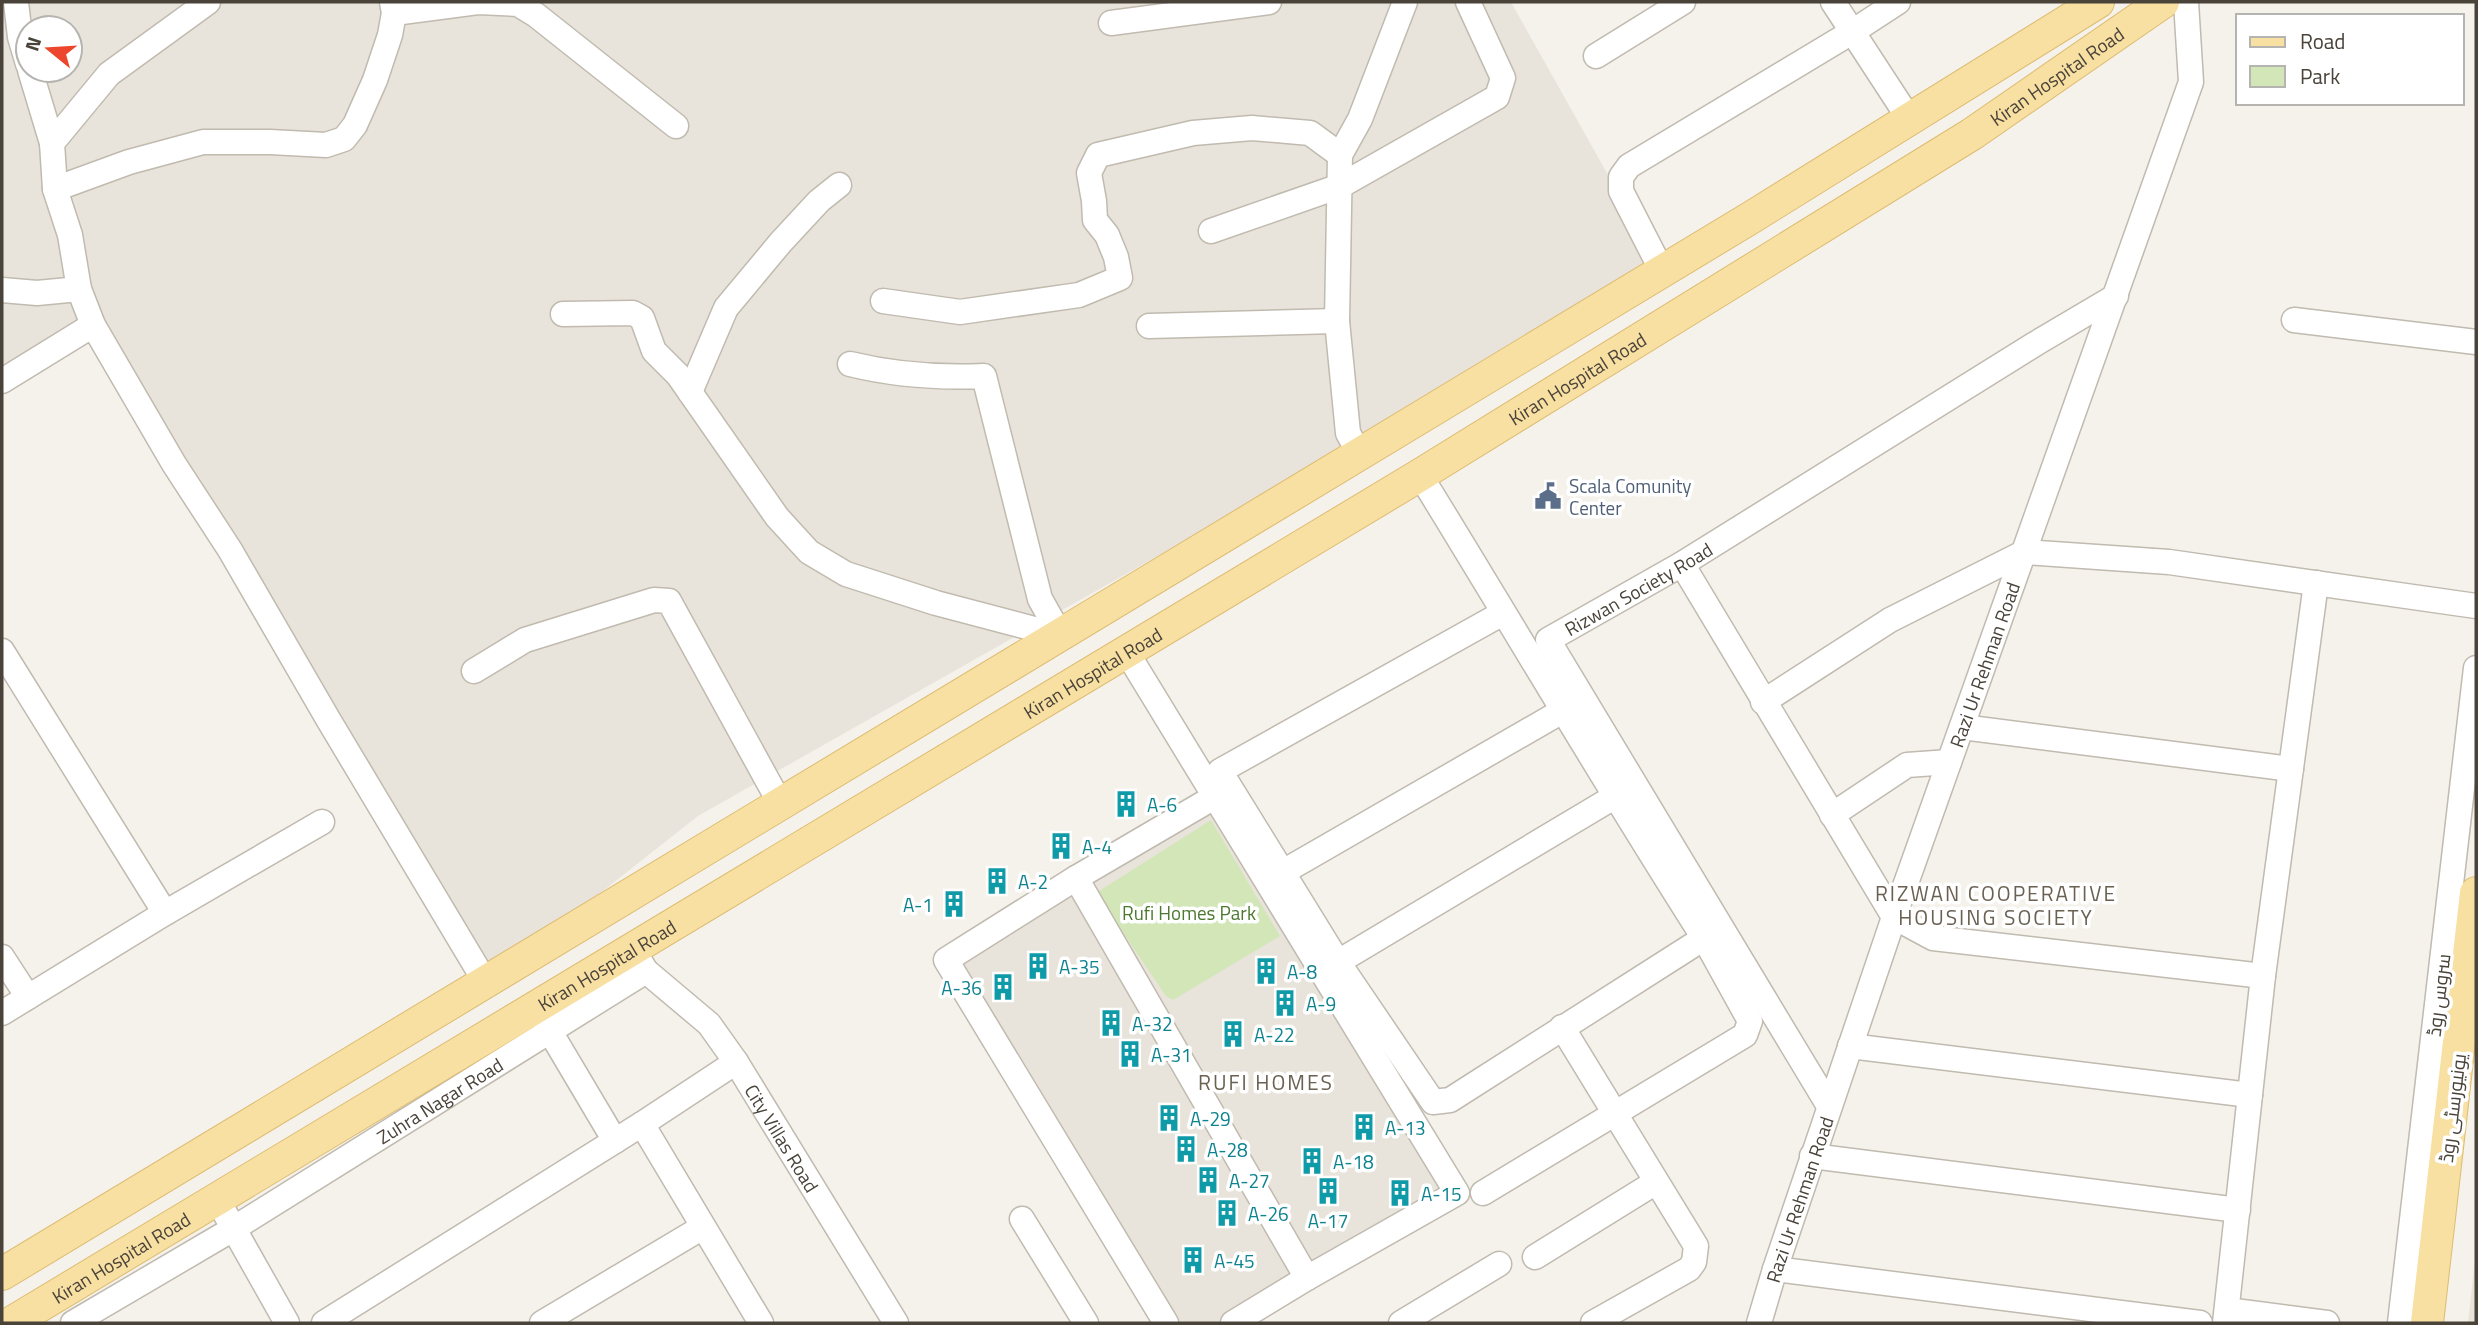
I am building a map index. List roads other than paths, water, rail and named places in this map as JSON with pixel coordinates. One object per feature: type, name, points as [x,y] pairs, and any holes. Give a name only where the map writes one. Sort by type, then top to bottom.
[{"type":"main road","name":"Kiran Hospital Road","points":[[2,1274],[1360,455],[1910,120],[2098,2]]},
{"type":"main road","name":"Kiran Hospital Road","points":[[10,1323],[217,1199],[543,1020],[1126,651],[1420,475],[1972,134],[2163,2]]},
{"type":"main road","points":[[1948,96],[1972,134]]},
{"type":"main road","name":"یونیورسٹی روڈ","points":[[2427,1323],[2476,893]]},
{"type":"street","points":[[52,143],[109,74],[208,2]]},
{"type":"street","points":[[55,189],[129,162],[203,142],[326,145],[344,139],[355,125],[374,80],[390,35],[393,7],[478,2],[537,8],[676,126]]},
{"type":"street","points":[[1111,23],[1269,2]]},
{"type":"street","points":[[1360,455],[1348,433],[1337,321],[1340,155],[1360,119],[1405,2]]},
{"type":"street","points":[[1211,231],[1340,186],[1497,97],[1503,78],[1468,2]]},
{"type":"street","points":[[1596,55],[1683,2]]},
{"type":"street","points":[[1833,2],[1910,120]]},
{"type":"street","points":[[1662,271],[1621,191],[1621,177],[1629,166],[1898,2]]},
{"type":"street","name":"Razi Ur Rehman Road","points":[[1759,1323],[1812,1156],[1894,917],[2191,82],[2186,2]]},
{"type":"street","points":[[34,84],[52,143],[55,189],[70,235],[79,289],[93,325],[174,464],[230,550],[486,983]]},
{"type":"street","points":[[883,302],[960,312],[1079,295],[1120,278],[1116,257],[1107,235],[1094,219],[1089,173],[1098,155],[1193,133],[1252,128],[1310,133],[1340,155]]},
{"type":"street","points":[[690,392],[726,308],[781,242],[819,201],[839,186]]},
{"type":"street","points":[[2,290],[37,293],[79,289]]},
{"type":"street","name":"Rizwan Society Road","points":[[1829,1106],[1548,640],[1682,564],[2116,296]]},
{"type":"street","points":[[563,314],[633,313],[642,318],[654,351],[678,375],[777,517],[809,552],[846,574],[936,603],[1061,636]]},
{"type":"street","points":[[2294,320],[2476,342]]},
{"type":"street","points":[[1149,326],[1337,321]]},
{"type":"street","points":[[2,381],[93,325]]},
{"type":"street","points":[[850,364],[890,374],[944,378],[984,376],[1040,599],[1061,636]]},
{"type":"street","points":[[1420,475],[1614,797],[1703,938],[1750,1021],[1745,1035],[1613,1112],[1483,1193]]},
{"type":"street","points":[[1763,702],[1889,620],[2025,552],[2169,562],[2476,606]]},
{"type":"street","points":[[1682,564],[1894,917],[1933,938],[2263,976]]},
{"type":"street","points":[[2316,583],[2263,976],[2226,1317],[2328,1323]]},
{"type":"street","points":[[474,671],[525,640],[654,600],[669,601],[781,805]]},
{"type":"street","points":[[1503,613],[1220,771],[1338,962],[1433,1102],[1450,1100],[1703,938]]},
{"type":"street","points":[[2,651],[165,913]]},
{"type":"street","points":[[1126,651],[1457,1194],[1233,1323]]},
{"type":"street","name":"سروس روڈ","points":[[2400,1323],[2476,668]]},
{"type":"street","points":[[1283,872],[1564,710]]},
{"type":"street","points":[[1962,727],[2291,769]]},
{"type":"street","points":[[1832,815],[1907,765],[1949,762]]},
{"type":"street","points":[[1166,1323],[946,962],[1076,878],[1216,796]]},
{"type":"street","points":[[1338,962],[1614,797]]},
{"type":"street","points":[[2,1013],[165,913],[322,822]]},
{"type":"street","points":[[1076,878],[1307,1278]]},
{"type":"street","points":[[2,957],[28,997]]},
{"type":"street","name":"City Villas Road","points":[[639,960],[709,1024],[736,1062],[896,1323]]},
{"type":"street","points":[[543,1020],[615,1141]]},
{"type":"street","name":"Zuhra Nagar Road","points":[[73,1323],[233,1229],[543,1020]]},
{"type":"street","points":[[1562,1027],[1696,1246],[1694,1262],[1689,1269],[1593,1323]]},
{"type":"street","points":[[1850,1046],[2250,1095]]},
{"type":"street","points":[[324,1323],[736,1062]]},
{"type":"street","points":[[642,1124],[761,1323]]},
{"type":"street","points":[[1812,1156],[2238,1210]]},
{"type":"street","points":[[1535,1257],[1656,1182]]},
{"type":"street","points":[[217,1199],[287,1323]]},
{"type":"street","points":[[1022,1219],[1087,1323]]},
{"type":"street","points":[[542,1323],[703,1227]]},
{"type":"street","points":[[1401,1323],[1499,1264]]},
{"type":"street","points":[[1775,1269],[2200,1323]]},
{"type":"place","name":"Scala Comunity Center","points":[[1548,496]]},
{"type":"place","name":"A-6","points":[[1126,804]]},
{"type":"place","name":"A-4","points":[[1061,846]]},
{"type":"place","name":"A-2","points":[[997,881]]},
{"type":"place","name":"A-1","points":[[954,904]]},
{"type":"place","name":"A-35","points":[[1038,966]]},
{"type":"place","name":"A-8","points":[[1266,971]]},
{"type":"place","name":"A-36","points":[[1003,987]]},
{"type":"place","name":"A-9","points":[[1285,1003]]},
{"type":"place","name":"A-32","points":[[1111,1023]]},
{"type":"place","name":"A-22","points":[[1233,1034]]},
{"type":"place","name":"A-31","points":[[1130,1054]]},
{"type":"place","name":"A-29","points":[[1169,1118]]},
{"type":"place","name":"A-13","points":[[1364,1127]]},
{"type":"place","name":"A-28","points":[[1186,1149]]},
{"type":"place","name":"A-18","points":[[1312,1161]]},
{"type":"place","name":"A-27","points":[[1208,1180]]},
{"type":"place","name":"A-17","points":[[1328,1191]]},
{"type":"place","name":"A-15","points":[[1400,1193]]},
{"type":"place","name":"A-26","points":[[1227,1213]]},
{"type":"place","name":"A-45","points":[[1193,1260]]},
{"type":"district","name":"RIZWAN COOPERATIVE HOUSING SOCIETY","points":[[1996,905]]},
{"type":"district","name":"RUFI HOMES","points":[[1266,1082]]},
{"type":"park label","name":"Rufi Homes Park","points":[[1189,912]]}]
